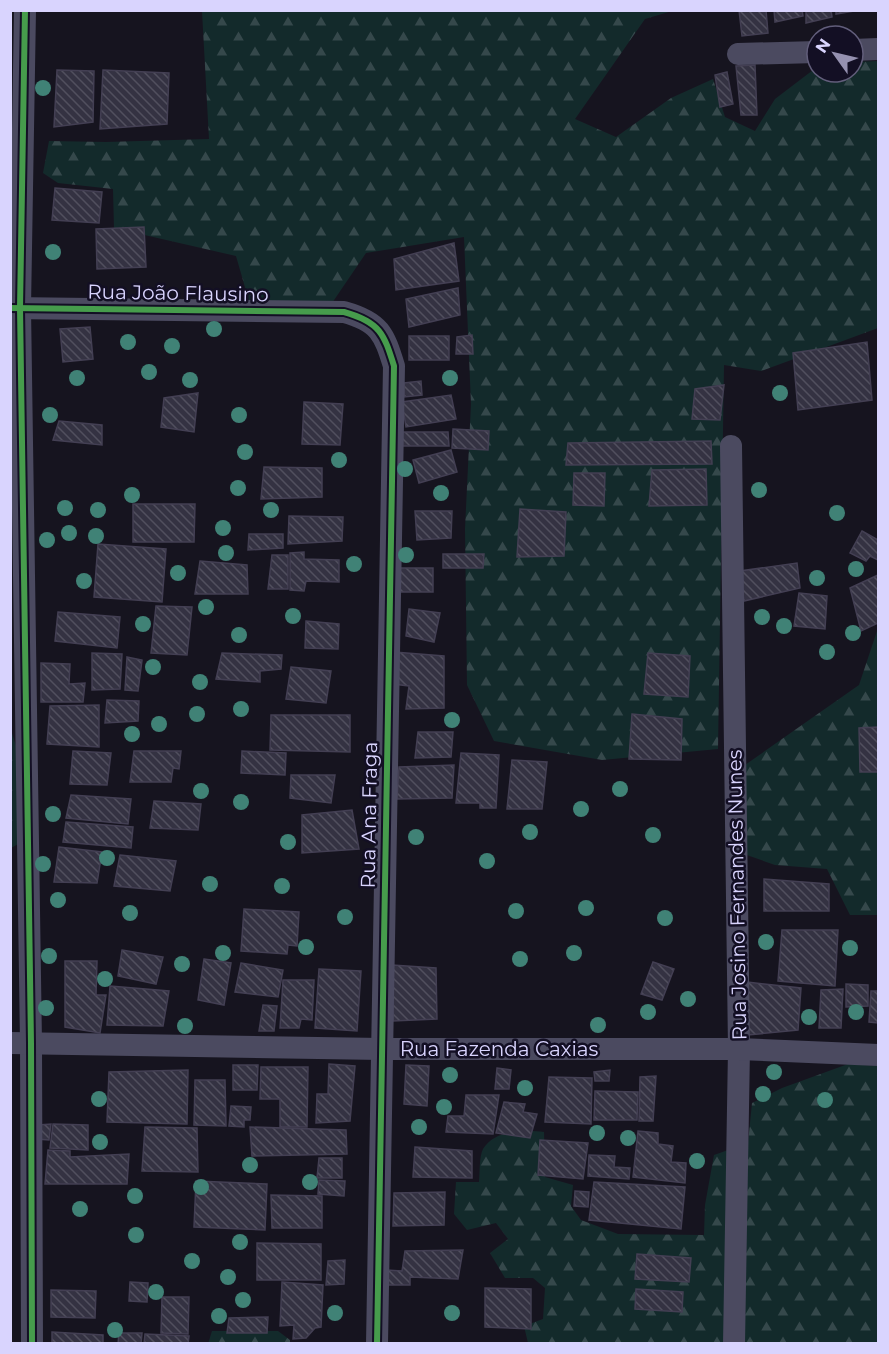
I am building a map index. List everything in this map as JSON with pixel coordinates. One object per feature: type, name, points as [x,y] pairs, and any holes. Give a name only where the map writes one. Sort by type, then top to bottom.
[{"type":"street","points":[[26,10],[15,308],[21,1043],[32,1344]]},
{"type":"street","points":[[738,54],[805,52]]},
{"type":"street","name":"Rua João Flausino","points":[[15,308],[344,312]]},
{"type":"street","name":"Rua Ana Fraga","points":[[344,312],[356,315],[373,325],[385,336],[394,366],[377,1344]]},
{"type":"street","name":"Rua Josino Fernandes Nunes","points":[[731,446],[739,1049],[734,1344]]},
{"type":"street","name":"Rua Fazenda Caxias","points":[[21,1043],[381,1049],[739,1049],[879,1055]]},
{"type":"green space","points":[[202,11],[672,11],[645,19],[575,119],[616,137],[671,98],[713,79],[725,117],[755,131],[775,99],[805,76],[805,84],[865,84],[865,62],[878,61],[878,328],[761,371],[724,365],[718,749],[602,760],[494,741],[467,685],[465,529],[471,404],[464,237],[366,253],[330,306],[249,301],[236,256],[114,228],[113,189],[58,183],[43,173],[49,141],[209,139]]},
{"type":"green space","points":[[878,628],[878,915],[850,915],[827,869],[775,865],[744,854],[745,765],[859,685]]},
{"type":"green space","points":[[10,727],[18,752],[20,843],[11,848]]},
{"type":"green space","points":[[848,1064],[878,1066],[878,1343],[528,1343],[524,1326],[543,1319],[545,1288],[533,1278],[505,1278],[490,1253],[508,1239],[496,1223],[467,1230],[454,1214],[456,1182],[479,1182],[482,1152],[488,1142],[511,1132],[544,1132],[545,1177],[573,1185],[571,1206],[581,1220],[618,1234],[704,1235],[705,1205],[714,1155],[748,1143],[752,1103],[782,1088]]},
{"type":"green space","points":[[212,1331],[278,1331],[290,1340],[290,1344],[208,1344]]},
{"type":"building","points":[[739,10],[766,10],[768,33],[742,36]]},
{"type":"building","points":[[774,10],[802,10],[803,16],[775,22]]},
{"type":"building","points":[[806,10],[831,10],[832,17],[806,23]]},
{"type":"building","points":[[836,10],[860,10],[836,14]]},
{"type":"building","points":[[755,65],[757,115],[741,115],[736,66]]},
{"type":"building","points":[[57,70],[94,71],[93,122],[54,127]]},
{"type":"building","points":[[103,70],[169,73],[167,124],[100,129]]},
{"type":"building","points":[[727,72],[733,104],[720,107],[715,75]]},
{"type":"building","points":[[55,188],[102,192],[99,223],[52,220]]},
{"type":"building","points":[[144,227],[146,267],[97,269],[96,229]]},
{"type":"building","points":[[454,243],[459,281],[396,290],[394,259]]},
{"type":"building","points":[[458,288],[460,315],[409,327],[406,299]]},
{"type":"building","points":[[90,327],[93,359],[63,362],[60,329]]},
{"type":"building","points":[[472,335],[473,354],[456,354],[457,337]]},
{"type":"building","points":[[409,336],[449,336],[449,360],[409,360]]},
{"type":"building","points":[[867,342],[872,400],[798,410],[793,353]]},
{"type":"building","points":[[421,381],[422,395],[404,397],[404,383]]},
{"type":"building","points":[[724,385],[720,420],[692,419],[695,389]]},
{"type":"building","points":[[198,393],[194,432],[161,427],[164,398]]},
{"type":"building","points":[[451,395],[456,419],[406,427],[402,402]]},
{"type":"building","points":[[304,402],[343,404],[340,445],[302,444]]},
{"type":"building","points":[[59,421],[102,425],[102,445],[53,440]]},
{"type":"building","points":[[453,429],[489,431],[488,450],[452,448]]},
{"type":"building","points":[[401,432],[448,432],[449,446],[399,446]]},
{"type":"building","points":[[711,441],[712,464],[566,465],[568,443]]},
{"type":"building","points":[[451,450],[457,472],[419,483],[413,460]]},
{"type":"building","points":[[264,467],[322,468],[322,497],[261,499]]},
{"type":"building","points":[[706,469],[707,505],[649,506],[652,470]]},
{"type":"building","points":[[574,473],[605,473],[604,506],[573,505]]},
{"type":"building","points":[[133,504],[195,504],[194,542],[133,542]]},
{"type":"building","points":[[520,509],[566,512],[564,556],[517,557]]},
{"type":"building","points":[[415,511],[452,511],[451,538],[417,540]]},
{"type":"building","points":[[289,516],[343,517],[342,541],[288,544]]},
{"type":"building","points":[[862,531],[878,540],[878,560],[870,556],[866,561],[850,553]]},
{"type":"building","points":[[249,534],[283,534],[283,548],[248,550]]},
{"type":"building","points":[[98,544],[166,549],[162,602],[94,597]]},
{"type":"building","points":[[304,552],[304,559],[339,560],[339,582],[306,581],[304,591],[290,590],[290,553]]},
{"type":"building","points":[[443,554],[484,554],[483,568],[443,568]]},
{"type":"building","points":[[272,555],[288,555],[288,589],[268,589]]},
{"type":"building","points":[[200,561],[247,565],[248,594],[195,594]]},
{"type":"building","points":[[797,563],[800,588],[744,601],[740,571]]},
{"type":"building","points":[[400,568],[433,568],[433,592],[399,592]]},
{"type":"building","points":[[878,575],[878,623],[861,631],[850,588]]},
{"type":"building","points":[[799,593],[827,596],[825,629],[794,626]]},
{"type":"building","points":[[156,606],[192,607],[187,655],[151,653]]},
{"type":"building","points":[[409,609],[440,613],[434,642],[406,636]]},
{"type":"building","points":[[58,612],[120,617],[117,648],[55,641]]},
{"type":"building","points":[[306,621],[339,624],[338,649],[305,648]]},
{"type":"building","points":[[394,652],[444,656],[444,708],[406,709],[409,686],[393,684]]},
{"type":"building","points":[[92,653],[122,654],[120,689],[92,690]]},
{"type":"building","points":[[222,653],[282,655],[281,669],[260,671],[260,682],[216,679]]},
{"type":"building","points":[[648,653],[690,656],[688,697],[644,694]]},
{"type":"building","points":[[127,657],[142,660],[138,691],[125,690]]},
{"type":"building","points":[[41,663],[70,664],[69,684],[85,683],[83,702],[41,702]]},
{"type":"building","points":[[291,667],[331,671],[326,703],[286,699]]},
{"type":"building","points":[[107,700],[139,701],[138,721],[105,723]]},
{"type":"building","points":[[99,705],[99,747],[47,744],[50,706]]},
{"type":"building","points":[[632,714],[682,719],[681,760],[629,759]]},
{"type":"building","points":[[271,715],[350,715],[350,752],[270,750]]},
{"type":"building","points":[[878,727],[878,772],[860,772],[859,728]]},
{"type":"building","points":[[418,732],[453,732],[451,757],[415,758]]},
{"type":"building","points":[[73,751],[111,753],[107,785],[70,784]]},
{"type":"building","points":[[134,751],[181,751],[179,769],[173,768],[171,782],[130,782]]},
{"type":"building","points":[[242,751],[286,753],[285,775],[241,773]]},
{"type":"building","points":[[461,753],[499,755],[496,808],[480,808],[480,803],[456,803]]},
{"type":"building","points":[[512,760],[547,762],[542,809],[507,809]]},
{"type":"building","points":[[454,765],[452,798],[397,799],[399,767]]},
{"type":"building","points":[[291,775],[335,775],[331,803],[290,798]]},
{"type":"building","points":[[71,795],[131,799],[128,824],[66,818]]},
{"type":"building","points":[[154,801],[201,804],[198,830],[150,828]]},
{"type":"building","points":[[352,810],[359,849],[302,853],[302,815]]},
{"type":"building","points":[[66,822],[133,827],[131,848],[63,842]]},
{"type":"building","points":[[59,847],[102,852],[97,883],[54,882]]},
{"type":"building","points":[[120,855],[176,861],[170,891],[114,886]]},
{"type":"building","points":[[764,879],[829,884],[829,911],[764,911]]},
{"type":"building","points":[[244,909],[299,912],[297,946],[288,945],[287,954],[241,951]]},
{"type":"building","points":[[782,930],[838,930],[835,986],[778,981]]},
{"type":"building","points":[[122,950],[163,957],[156,984],[118,976]]},
{"type":"building","points":[[204,959],[231,963],[224,1005],[198,1000]]},
{"type":"building","points":[[65,961],[97,961],[96,995],[106,995],[100,1033],[65,1027]]},
{"type":"building","points":[[653,962],[674,969],[662,1000],[641,994]]},
{"type":"building","points":[[241,963],[283,970],[278,997],[235,992]]},
{"type":"building","points":[[392,965],[436,968],[437,1019],[393,1021]]},
{"type":"building","points":[[319,969],[361,971],[357,1031],[315,1028]]},
{"type":"building","points":[[283,980],[314,980],[312,1020],[301,1019],[299,1028],[280,1028]]},
{"type":"building","points":[[747,982],[801,988],[798,1030],[748,1035]]},
{"type":"building","points":[[846,984],[868,985],[868,1006],[846,1007]]},
{"type":"building","points":[[110,986],[169,991],[163,1026],[107,1025]]},
{"type":"building","points":[[843,989],[841,1028],[819,1028],[821,990]]},
{"type":"building","points":[[871,991],[878,991],[878,1023],[869,1022]]},
{"type":"building","points":[[263,1005],[277,1006],[274,1031],[259,1031]]},
{"type":"building","points":[[329,1064],[355,1066],[350,1121],[316,1123],[317,1094],[328,1094]]},
{"type":"building","points":[[233,1065],[258,1065],[257,1090],[233,1090]]},
{"type":"building","points":[[406,1065],[429,1066],[427,1106],[404,1104]]},
{"type":"building","points":[[261,1067],[308,1067],[307,1127],[280,1127],[280,1099],[260,1099]]},
{"type":"building","points":[[497,1068],[511,1070],[509,1089],[495,1089]]},
{"type":"building","points":[[188,1070],[187,1124],[107,1122],[109,1072]]},
{"type":"building","points":[[610,1070],[609,1081],[595,1081],[594,1072]]},
{"type":"building","points":[[656,1076],[653,1121],[639,1121],[640,1077]]},
{"type":"building","points":[[549,1077],[592,1078],[591,1124],[545,1122]]},
{"type":"building","points":[[195,1080],[225,1080],[226,1126],[194,1125]]},
{"type":"building","points":[[595,1091],[638,1092],[637,1120],[594,1120]]},
{"type":"building","points":[[466,1095],[499,1095],[493,1134],[446,1132],[448,1116],[464,1116]]},
{"type":"building","points":[[504,1102],[525,1104],[523,1112],[537,1114],[530,1138],[496,1133]]},
{"type":"building","points":[[231,1106],[251,1107],[250,1120],[244,1120],[244,1127],[229,1126]]},
{"type":"building","points":[[51,1124],[49,1140],[36,1139],[38,1125]]},
{"type":"building","points":[[53,1124],[88,1125],[88,1150],[50,1148]]},
{"type":"building","points":[[145,1127],[197,1128],[198,1172],[142,1171]]},
{"type":"building","points":[[250,1127],[346,1130],[347,1154],[252,1156]]},
{"type":"building","points":[[638,1131],[658,1133],[658,1144],[673,1146],[671,1162],[686,1163],[685,1183],[633,1177]]},
{"type":"building","points":[[540,1140],[588,1143],[583,1179],[538,1175]]},
{"type":"building","points":[[415,1147],[472,1151],[472,1178],[413,1177]]},
{"type":"building","points":[[48,1150],[70,1151],[70,1157],[129,1154],[127,1184],[45,1184]]},
{"type":"building","points":[[589,1155],[615,1156],[614,1167],[630,1168],[629,1179],[588,1176]]},
{"type":"building","points":[[319,1158],[342,1158],[342,1178],[317,1178]]},
{"type":"building","points":[[319,1180],[345,1181],[344,1196],[318,1194]]},
{"type":"building","points":[[196,1181],[267,1184],[265,1230],[194,1227]]},
{"type":"building","points":[[594,1182],[685,1187],[681,1229],[589,1220]]},
{"type":"building","points":[[575,1191],[589,1192],[588,1207],[574,1206]]},
{"type":"building","points":[[445,1192],[444,1225],[393,1226],[394,1193]]},
{"type":"building","points":[[271,1195],[322,1196],[322,1228],[272,1228]]},
{"type":"building","points":[[257,1243],[321,1244],[321,1280],[257,1280]]},
{"type":"building","points":[[463,1250],[458,1279],[410,1277],[410,1285],[387,1285],[387,1270],[402,1271],[405,1251]]},
{"type":"building","points":[[637,1254],[691,1258],[689,1282],[635,1279]]},
{"type":"building","points":[[345,1260],[344,1284],[326,1285],[328,1261]]},
{"type":"building","points":[[130,1282],[148,1283],[147,1302],[129,1301]]},
{"type":"building","points":[[282,1282],[323,1285],[321,1327],[315,1328],[306,1338],[293,1339],[294,1325],[280,1326]]},
{"type":"building","points":[[485,1288],[531,1289],[531,1329],[485,1327]]},
{"type":"building","points":[[636,1289],[683,1292],[682,1312],[635,1309]]},
{"type":"building","points":[[51,1290],[96,1291],[95,1318],[51,1317]]},
{"type":"building","points":[[162,1297],[189,1297],[188,1334],[161,1333]]},
{"type":"building","points":[[268,1317],[267,1333],[227,1333],[229,1318]]},
{"type":"building","points":[[52,1332],[103,1335],[103,1344],[52,1344]]},
{"type":"building","points":[[119,1333],[142,1333],[141,1344],[118,1344]]},
{"type":"building","points":[[145,1334],[189,1336],[188,1344],[144,1344]]},
{"type":"cycle path","points":[[25,10],[20,308],[31,1043],[32,1344]]},
{"type":"cycle path","points":[[10,308],[344,312],[366,320],[379,331],[394,366],[377,1344]]}]
